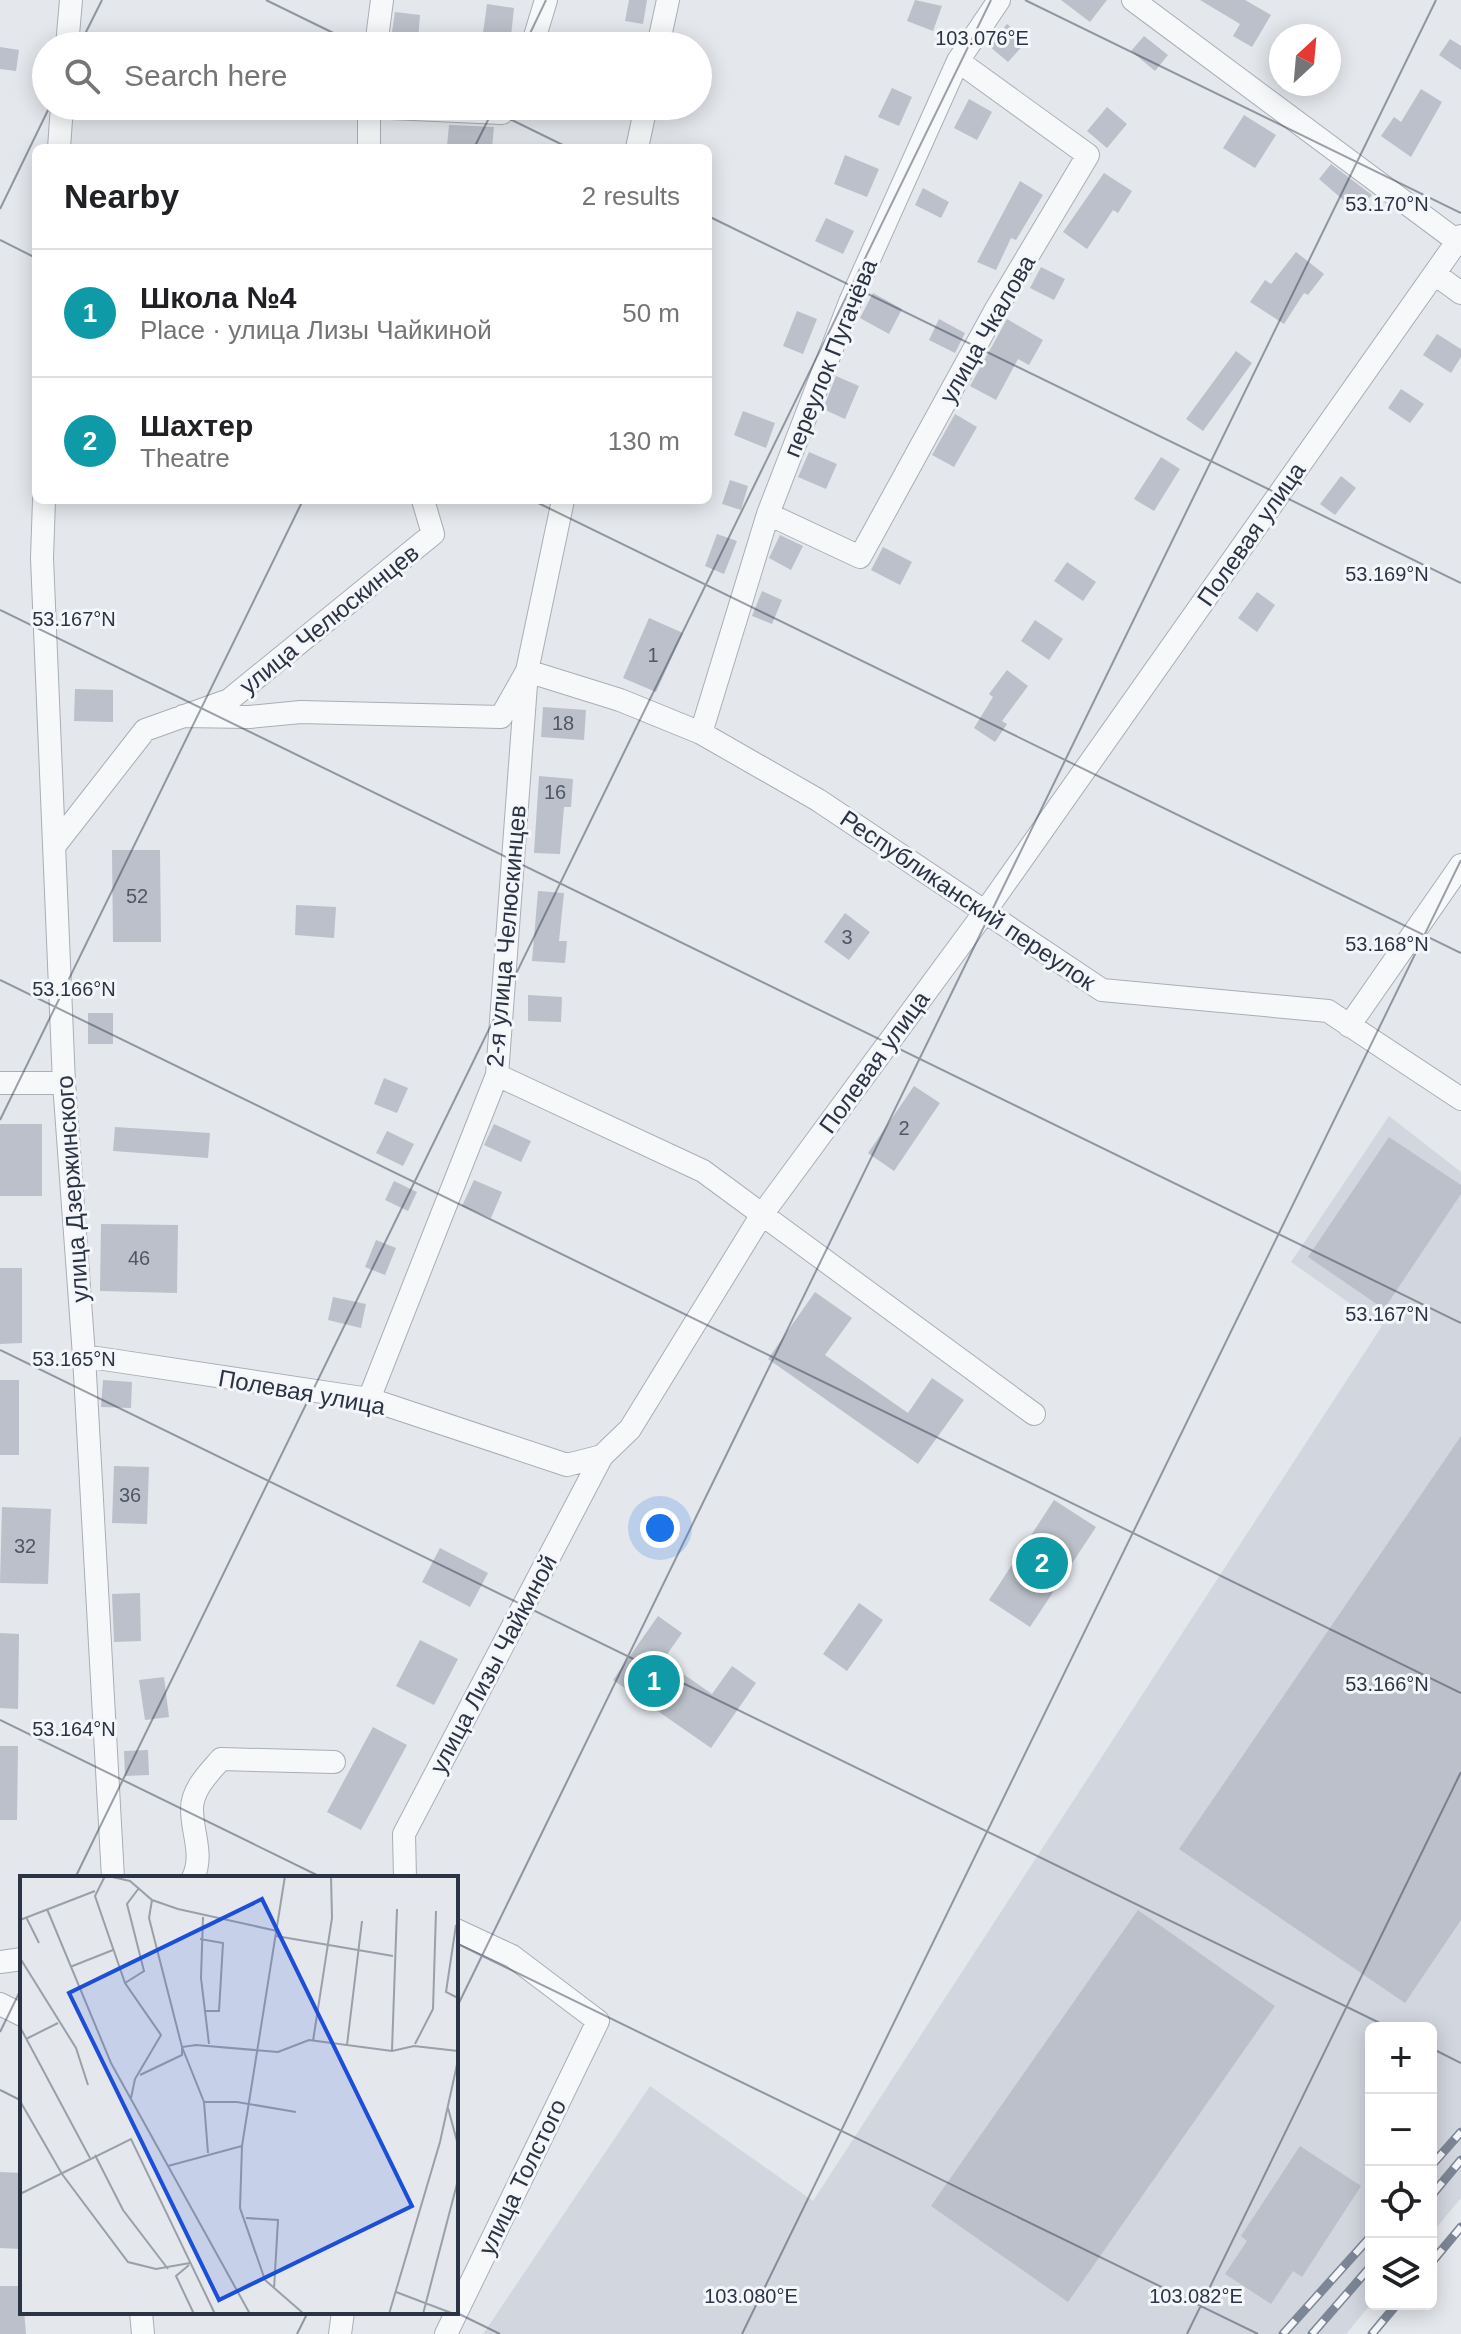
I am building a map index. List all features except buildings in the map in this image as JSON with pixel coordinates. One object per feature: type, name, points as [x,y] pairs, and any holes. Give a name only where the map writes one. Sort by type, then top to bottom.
[{"type":"street","points":[[68,32],[71,0]]},
{"type":"street","points":[[378,32],[382,0]]},
{"type":"street","points":[[536,32],[546,0]]},
{"type":"street","points":[[661,32],[668,0]]},
{"type":"street","name":"переулок Пугачёва","points":[[701,733],[768,514],[850,302],[958,61],[999,0]]},
{"type":"street","points":[[1133,0],[1459,239]]},
{"type":"street","name":"улица Чкалова","points":[[768,514],[860,557],[995,311],[1088,155],[958,61]]},
{"type":"street","points":[[59,144],[61,120]]},
{"type":"street","points":[[369,120],[369,144]]},
{"type":"street","points":[[638,144],[643,120]]},
{"type":"street","name":"Полевая улица","points":[[84,1356],[369,1399],[567,1465],[602,1456],[630,1429],[761,1216],[984,913],[1459,239]]},
{"type":"street","points":[[1435,274],[1461,293]]},
{"type":"street","name":"улица Дзержинского","points":[[44,504],[42,558],[64,1083],[84,1356],[113,1876]]},
{"type":"street","name":"улица Челюскинцев","points":[[56,844],[145,730],[229,700],[433,534],[424,504]]},
{"type":"street","name":"2-я улица Челюскинцев","points":[[369,1399],[497,1075],[527,671],[562,504]]},
{"type":"street","points":[[183,716],[249,717],[301,712],[501,717],[527,671]]},
{"type":"street","name":"Республиканский переулок","points":[[527,671],[620,700],[701,733],[818,800],[1102,990],[1328,1011],[1461,1099]]},
{"type":"street","points":[[1349,1026],[1461,865]]},
{"type":"street","points":[[497,1075],[703,1171],[1034,1414]]},
{"type":"street","points":[[0,1083],[64,1083]]},
{"type":"street","name":"улица Лизы Чайкиной","points":[[405,1876],[404,1834],[602,1456]]},
{"type":"street","points":[[194,1876],[200,1863],[192,1806],[201,1781],[221,1759],[334,1762]]},
{"type":"street","name":"улица Толстого","points":[[458,1931],[512,1956],[598,2021],[458,2309]]},
{"type":"street","points":[[0,1962],[20,1959]]},
{"type":"street","points":[[0,2004],[20,2014]]},
{"type":"street","points":[[141,2314],[143,2334]]},
{"type":"street","points":[[340,2334],[343,2314]]},
{"type":"street","name":"улица Толстого","points":[[446,2334],[456,2314]]},
{"type":"shaded area","points":[[1389,1116],[1461,1172],[1461,2198],[1437,2227],[1437,2022],[1365,2022],[1366,2310],[1346,2334],[483,2334],[650,2086],[813,2201],[1382,1326],[1291,1262]]},
{"type":"railway","points":[[1437,2159],[1461,2132]]},
{"type":"railway","points":[[1437,2189],[1461,2160]]},
{"type":"railway","points":[[1437,2256],[1461,2227]]},
{"type":"railway","points":[[1283,2334],[1369,2238]]},
{"type":"railway","points":[[1312,2334],[1365,2273]]},
{"type":"railway","points":[[1372,2334],[1392,2310]]},
{"type":"place","name":"Шахтер","points":[[1042,1563]]},
{"type":"place","name":"Школа №4","points":[[654,1681]]}]
